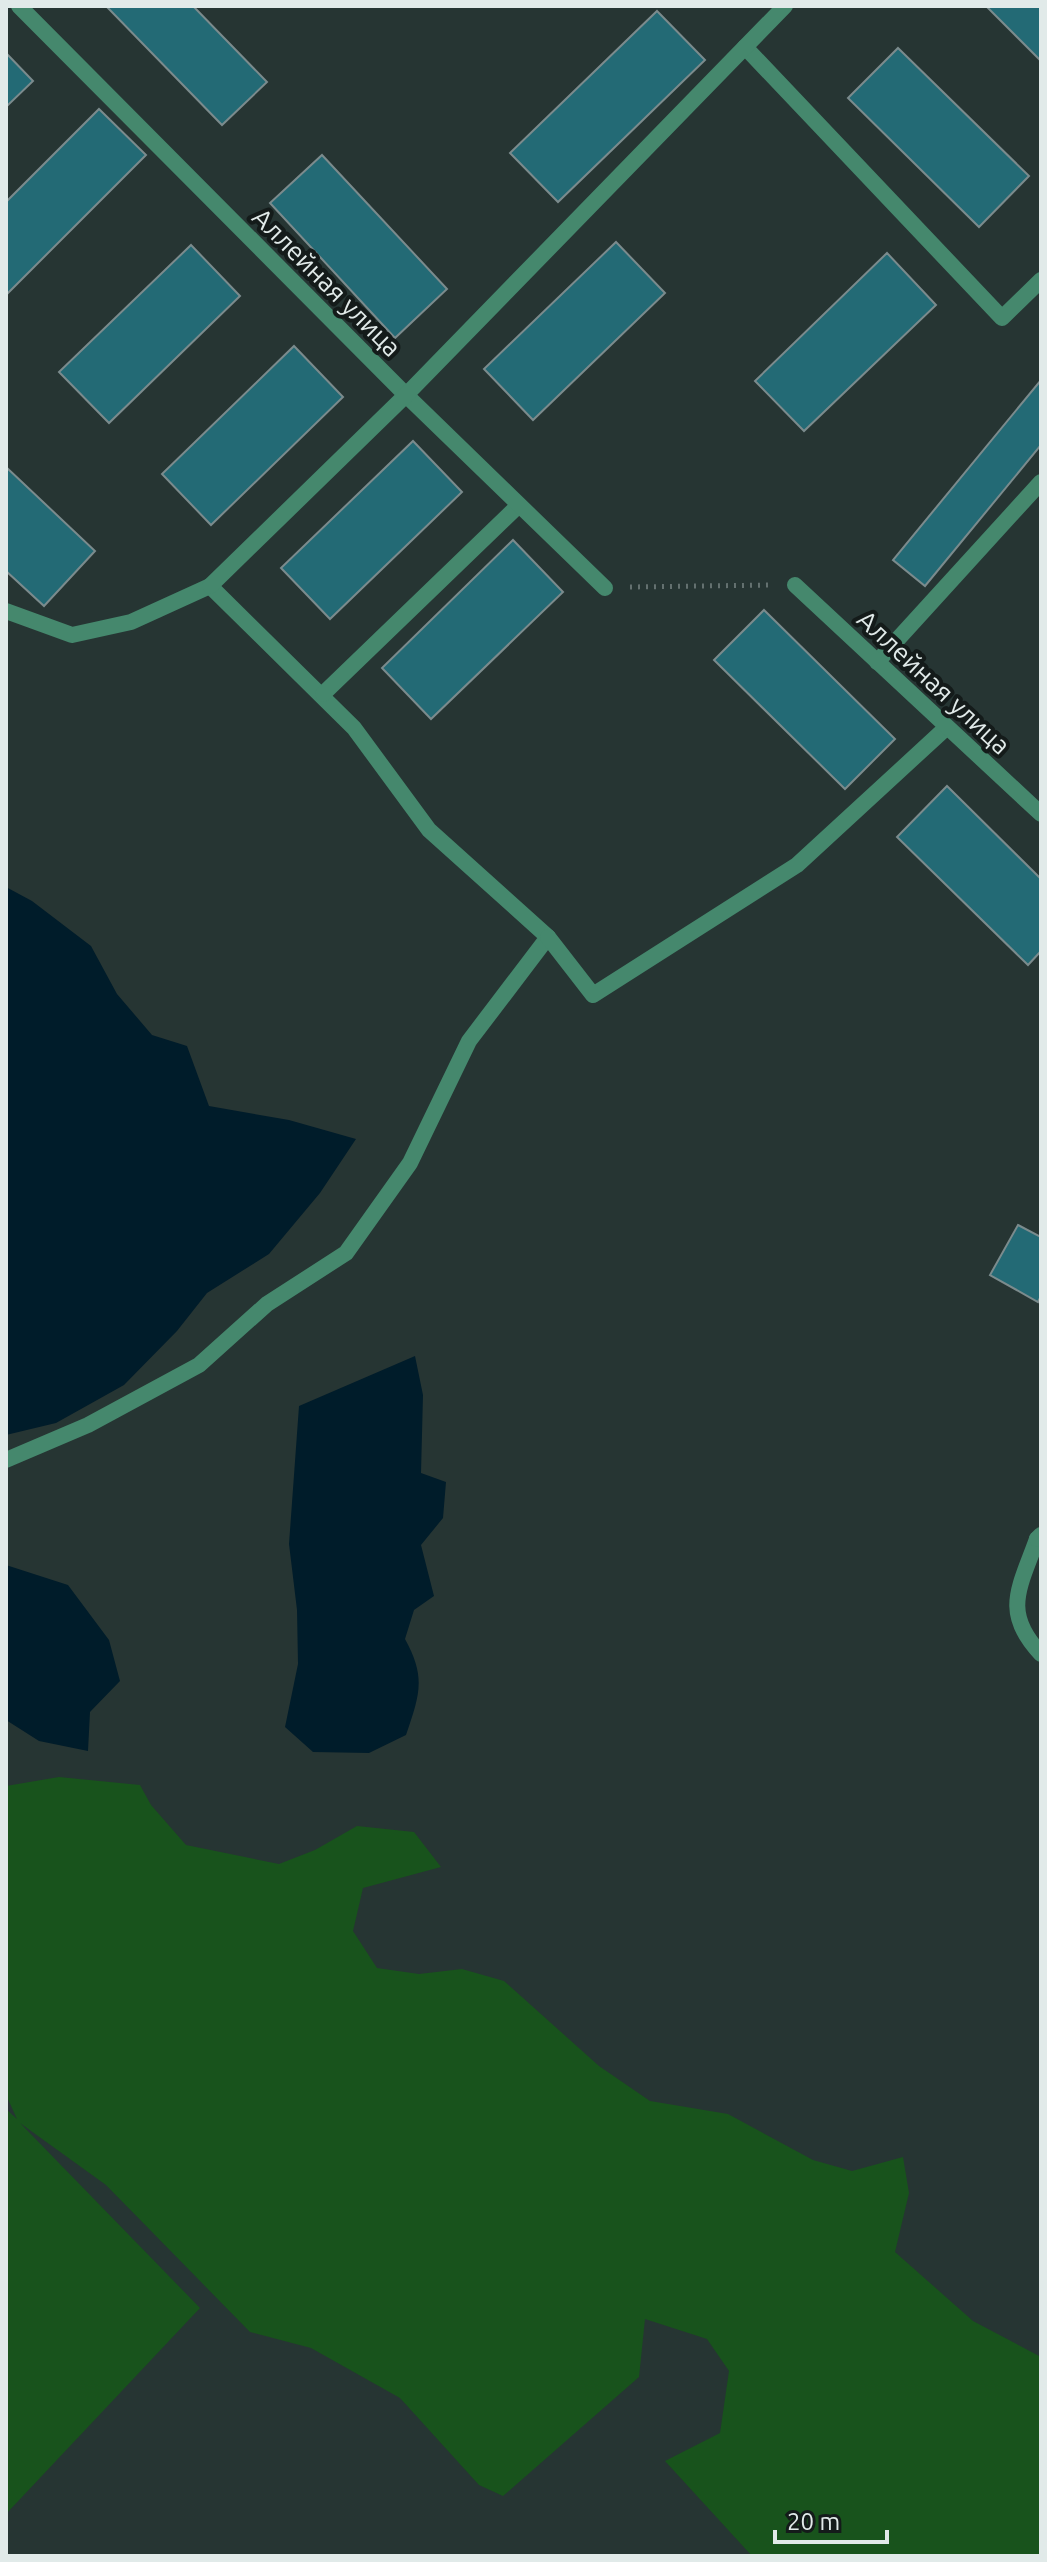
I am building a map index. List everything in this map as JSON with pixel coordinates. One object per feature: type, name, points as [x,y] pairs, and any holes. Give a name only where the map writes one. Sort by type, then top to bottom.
[{"type":"street","name":"Аллейная улица","points":[[19,6],[406,395],[605,588]]},
{"type":"street","points":[[6,611],[72,635],[131,622],[210,586],[406,395],[785,6]]},
{"type":"street","points":[[745,47],[1002,318],[1041,280]]},
{"type":"street","points":[[877,662],[1041,482]]},
{"type":"street","points":[[323,694],[519,505]]},
{"type":"street","name":"Аллейная улица","points":[[795,585],[1041,814]]},
{"type":"street","points":[[210,586],[323,694],[354,728],[429,830],[548,937],[593,995],[797,865],[947,727]]},
{"type":"street","points":[[6,1460],[88,1425],[199,1365],[267,1304],[346,1253],[410,1163],[469,1041],[548,937]]},
{"type":"street","points":[[1039,1537],[1016,1599],[1022,1634],[1041,1654]]},
{"type":"path","points":[[605,588],[795,585]]},
{"type":"green space","points":[[59,1777],[140,1785],[151,1805],[186,1845],[279,1864],[315,1850],[357,1826],[414,1832],[441,1867],[363,1888],[353,1931],[377,1968],[419,1974],[462,1969],[504,1981],[599,2066],[650,2101],[728,2114],[813,2160],[852,2171],[903,2157],[909,2193],[895,2252],[973,2321],[1041,2357],[1041,2556],[752,2556],[665,2461],[720,2433],[729,2371],[707,2339],[645,2319],[639,2377],[503,2496],[479,2485],[400,2398],[311,2348],[250,2332],[106,2185],[20,2123],[200,2308],[6,2514],[6,2109],[17,2119],[6,2095],[6,1786]]},
{"type":"water","points":[[6,887],[32,901],[91,946],[117,994],[152,1035],[187,1046],[209,1106],[289,1120],[356,1139],[320,1193],[269,1254],[207,1293],[177,1331],[124,1385],[56,1423],[6,1435]]},
{"type":"water","points":[[415,1356],[423,1395],[421,1473],[446,1482],[443,1518],[421,1545],[434,1596],[414,1610],[405,1639],[418,1675],[415,1708],[406,1735],[369,1753],[313,1752],[285,1727],[298,1664],[297,1610],[289,1544],[299,1406]]},
{"type":"water","points":[[6,1565],[68,1585],[109,1640],[120,1681],[90,1712],[88,1751],[39,1741],[6,1720]]},
{"type":"building","points":[[106,6],[193,6],[267,82],[222,125]]},
{"type":"building","points":[[986,6],[1041,6],[1041,61]]},
{"type":"building","points":[[657,11],[705,60],[558,202],[510,153]]},
{"type":"building","points":[[898,48],[1029,176],[979,227],[848,98]]},
{"type":"building","points":[[6,53],[33,81],[6,107]]},
{"type":"building","points":[[99,109],[146,155],[6,295],[6,202]]},
{"type":"building","points":[[322,155],[447,289],[395,338],[270,203]]},
{"type":"building","points":[[616,242],[665,293],[533,420],[484,369]]},
{"type":"building","points":[[191,245],[240,296],[109,423],[59,372]]},
{"type":"building","points":[[887,253],[936,305],[804,431],[755,381]]},
{"type":"building","points":[[294,346],[343,397],[211,525],[162,474]]},
{"type":"building","points":[[1041,380],[1041,445],[925,586],[893,560]]},
{"type":"building","points":[[413,441],[462,492],[330,619],[281,568]]},
{"type":"building","points":[[6,467],[95,551],[44,606],[6,571]]},
{"type":"building","points":[[513,540],[563,592],[431,719],[382,668]]},
{"type":"building","points":[[764,610],[895,739],[845,789],[714,660]]},
{"type":"building","points":[[947,786],[1041,879],[1041,951],[1028,965],[897,837]]},
{"type":"building","points":[[1018,1225],[1041,1237],[1041,1296],[1038,1302],[990,1275]]}]
